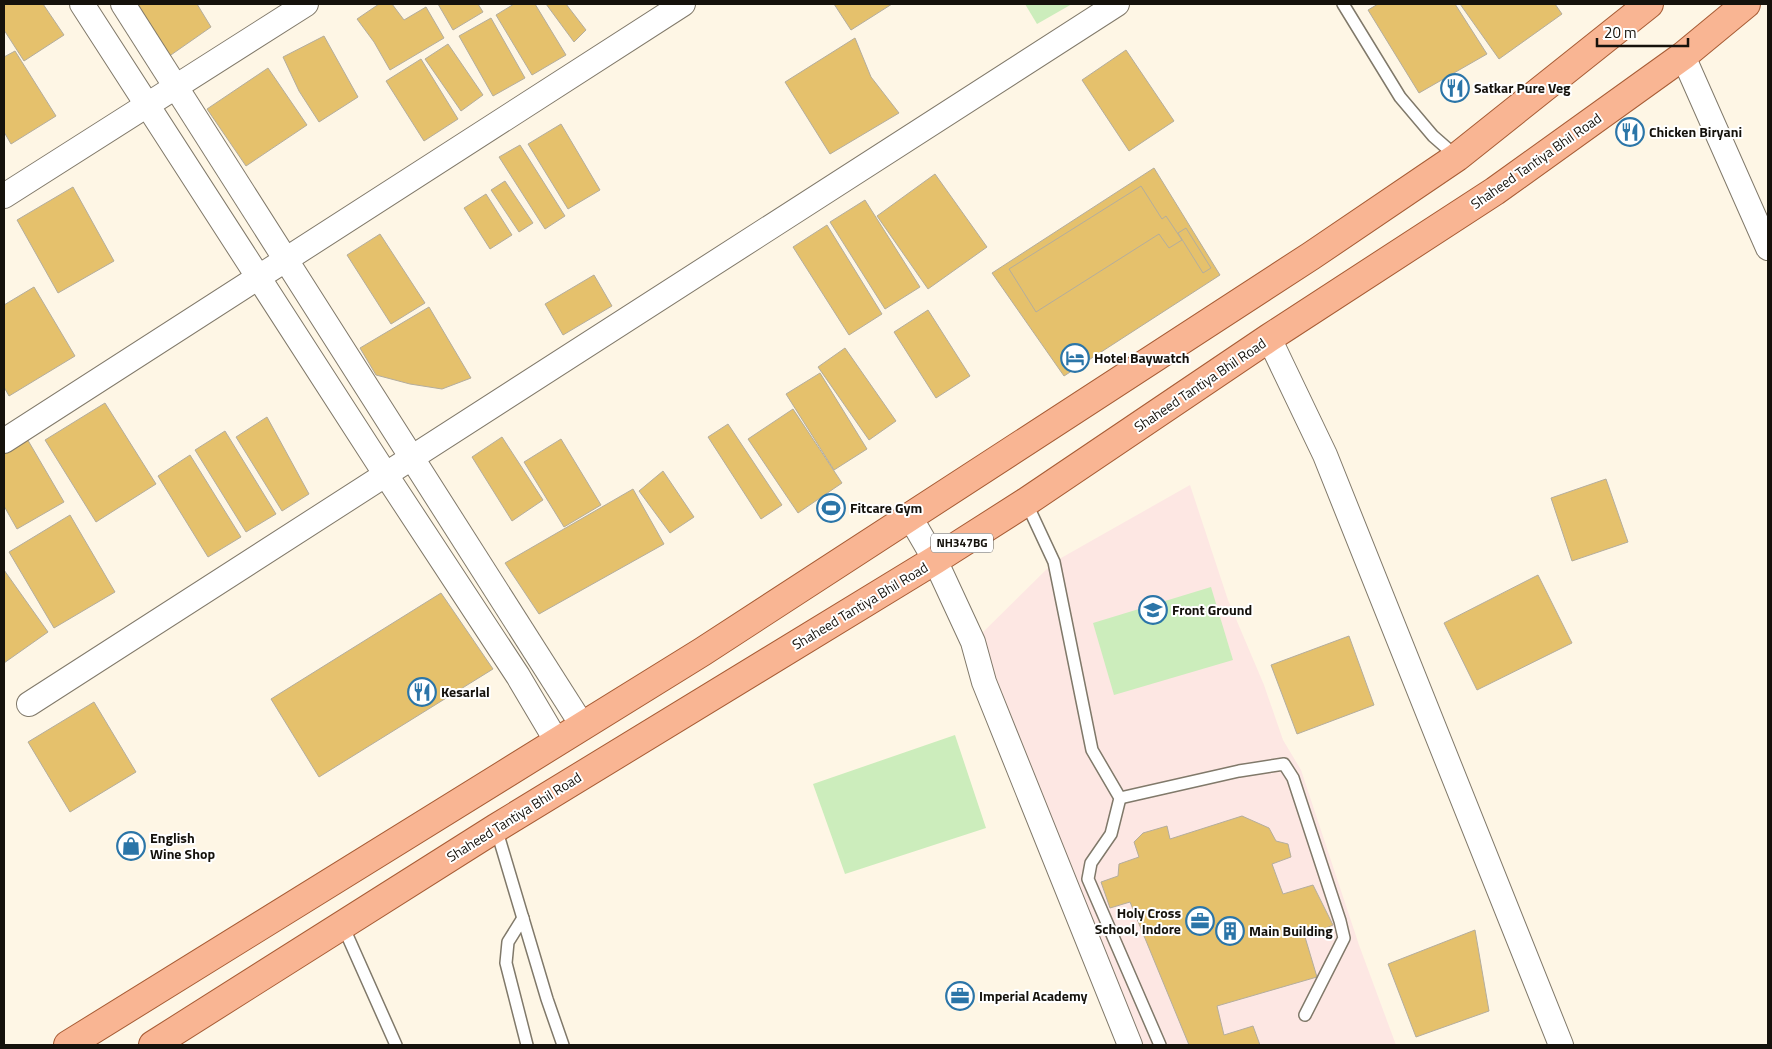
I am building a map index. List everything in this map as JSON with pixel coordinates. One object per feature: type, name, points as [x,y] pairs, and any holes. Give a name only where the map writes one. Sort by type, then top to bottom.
[{"type":"main road","points":[[68,1045],[702,652],[1311,256],[1457,157],[1649,4]]},
{"type":"main road","name":"Shaheed Tantiya Bhil Road","points":[[154,1045],[496,828],[935,560],[1026,502],[1269,338],[1495,191],[1683,56],[1746,4]]},
{"type":"main road","points":[[513,769],[535,804]]},
{"type":"street","points":[[82,4],[518,676],[557,742]]},
{"type":"street","points":[[123,4],[582,725]]},
{"type":"street","points":[[4,196],[306,4]]},
{"type":"street","points":[[4,441],[683,4]]},
{"type":"street","points":[[29,704],[1117,4]]},
{"type":"street","points":[[1683,56],[1768,248]]},
{"type":"street","points":[[1269,338],[1325,455],[1560,1045]]},
{"type":"street","points":[[910,517],[935,560],[973,642],[984,682],[1130,1045]]},
{"type":"lane","points":[[1343,4],[1400,97],[1433,136],[1457,157]]},
{"type":"lane","points":[[1026,502],[1054,562],[1092,750],[1120,798],[1111,834],[1091,863],[1088,879],[1160,1045]]},
{"type":"lane","points":[[1120,798],[1239,771],[1284,764],[1293,778],[1344,938],[1305,1015]]},
{"type":"lane","points":[[496,828],[563,1045]]},
{"type":"lane","points":[[523,918],[508,942],[506,963],[527,1045]]},
{"type":"lane","points":[[343,926],[396,1045]]},
{"type":"shaded area","points":[[1190,485],[1228,600],[1264,685],[1283,740],[1301,770],[1359,945],[1396,1045],[1130,1045],[973,642],[1054,562]]},
{"type":"green space","points":[[1025,4],[1072,4],[1037,24]]},
{"type":"green space","points":[[1211,587],[1233,660],[1114,695],[1093,623]]},
{"type":"green space","points":[[955,735],[986,828],[845,874],[813,784]]},
{"type":"building","points":[[4,4],[43,4],[64,35],[24,61],[4,30]]},
{"type":"building","points":[[137,4],[197,4],[211,27],[168,57]]},
{"type":"building","points":[[379,4],[392,4],[404,20],[426,7],[444,38],[390,70],[374,42],[357,19]]},
{"type":"building","points":[[438,4],[478,4],[483,12],[453,30]]},
{"type":"building","points":[[514,4],[535,4],[566,55],[532,75],[496,15]]},
{"type":"building","points":[[546,4],[566,4],[586,30],[574,42]]},
{"type":"building","points":[[834,4],[892,4],[851,30]]},
{"type":"building","points":[[1378,4],[1455,4],[1487,54],[1419,93],[1368,10]]},
{"type":"building","points":[[1460,4],[1555,4],[1562,14],[1499,59]]},
{"type":"building","points":[[491,18],[525,78],[493,96],[459,36]]},
{"type":"building","points":[[324,36],[358,97],[319,122],[299,91],[283,57]]},
{"type":"building","points":[[855,38],[871,77],[899,113],[830,154],[785,82]]},
{"type":"building","points":[[448,44],[483,95],[461,111],[425,59]]},
{"type":"building","points":[[1126,50],[1174,121],[1129,151],[1082,80]]},
{"type":"building","points":[[15,51],[56,116],[11,144],[4,132],[4,57]]},
{"type":"building","points":[[421,59],[458,119],[424,141],[386,81]]},
{"type":"building","points":[[268,68],[307,125],[246,166],[207,109]]},
{"type":"building","points":[[561,124],[600,190],[568,209],[528,144]]},
{"type":"building","points":[[520,145],[565,216],[545,229],[499,157]]},
{"type":"building","points":[[1154,168],[1220,275],[1064,376],[992,273]]},
{"type":"building","points":[[935,174],[987,247],[928,289],[877,216]]},
{"type":"building","points":[[505,181],[533,223],[519,232],[491,190]]},
{"type":"building","points":[[1141,186],[1162,219],[1166,216],[1182,240],[1169,248],[1159,234],[1036,312],[1009,269]]},
{"type":"building","points":[[73,187],[114,261],[58,293],[17,220]]},
{"type":"building","points":[[486,194],[512,235],[490,249],[464,208]]},
{"type":"building","points":[[865,200],[920,287],[885,309],[830,222]]},
{"type":"building","points":[[827,225],[882,314],[849,335],[793,247]]},
{"type":"building","points":[[1186,228],[1211,268],[1203,273],[1178,233]]},
{"type":"building","points":[[380,234],[425,303],[391,324],[347,255]]},
{"type":"building","points":[[594,275],[612,306],[563,335],[545,304]]},
{"type":"building","points":[[34,287],[75,356],[9,396],[4,387],[4,305]]},
{"type":"building","points":[[429,307],[471,378],[442,389],[410,384],[376,375],[360,348]]},
{"type":"building","points":[[928,310],[970,376],[936,398],[894,332]]},
{"type":"building","points":[[845,348],[896,421],[869,440],[818,367]]},
{"type":"building","points":[[820,373],[867,449],[834,470],[786,394]]},
{"type":"building","points":[[105,403],[156,484],[96,522],[45,440]]},
{"type":"building","points":[[793,409],[842,483],[798,513],[748,439]]},
{"type":"building","points":[[267,417],[309,494],[282,511],[236,437]]},
{"type":"building","points":[[728,424],[782,505],[761,519],[708,437]]},
{"type":"building","points":[[225,431],[276,514],[246,532],[195,450]]},
{"type":"building","points":[[26,437],[64,502],[17,529],[4,506],[4,450]]},
{"type":"building","points":[[502,437],[543,500],[512,521],[472,457]]},
{"type":"building","points":[[561,439],[601,505],[564,527],[524,462]]},
{"type":"building","points":[[190,455],[241,537],[208,557],[158,476]]},
{"type":"building","points":[[663,471],[694,517],[670,533],[639,491]]},
{"type":"building","points":[[1606,479],[1628,542],[1572,561],[1551,498]]},
{"type":"building","points":[[633,489],[664,544],[539,614],[505,563]]},
{"type":"building","points":[[70,515],[115,592],[54,628],[9,552]]},
{"type":"building","points":[[4,570],[48,632],[4,663]]},
{"type":"building","points":[[1538,575],[1572,643],[1477,690],[1444,623]]},
{"type":"building","points":[[441,593],[493,669],[319,777],[271,699]]},
{"type":"building","points":[[1349,636],[1374,705],[1297,734],[1271,665]]},
{"type":"building","points":[[94,702],[136,772],[70,812],[28,742]]},
{"type":"building","name":"Main Building","points":[[1242,816],[1269,828],[1276,841],[1288,844],[1291,857],[1272,864],[1283,894],[1313,885],[1333,925],[1305,937],[1317,977],[1217,1006],[1224,1035],[1253,1026],[1260,1045],[1189,1045],[1130,902],[1110,908],[1101,882],[1118,876],[1119,864],[1139,857],[1134,842],[1143,833],[1167,826],[1170,839]]},
{"type":"building","points":[[1475,930],[1489,1011],[1416,1037],[1388,964]]},
{"type":"place","name":"Satkar Pure Veg","points":[[1455,88]]},
{"type":"place","name":"Chicken Biryani","points":[[1630,132]]},
{"type":"place","name":"Hotel Baywatch","points":[[1075,358]]},
{"type":"place","name":"Fitcare Gym","points":[[831,508]]},
{"type":"place","name":"Front Ground","points":[[1153,610]]},
{"type":"place","name":"Kesarlal","points":[[422,692]]},
{"type":"place","name":"English Wine Shop","points":[[131,846]]},
{"type":"place","name":"Holy Cross School, Indore","points":[[1200,921]]},
{"type":"place","name":"Main Building","points":[[1230,931]]},
{"type":"place","name":"Imperial Academy","points":[[960,996]]}]
